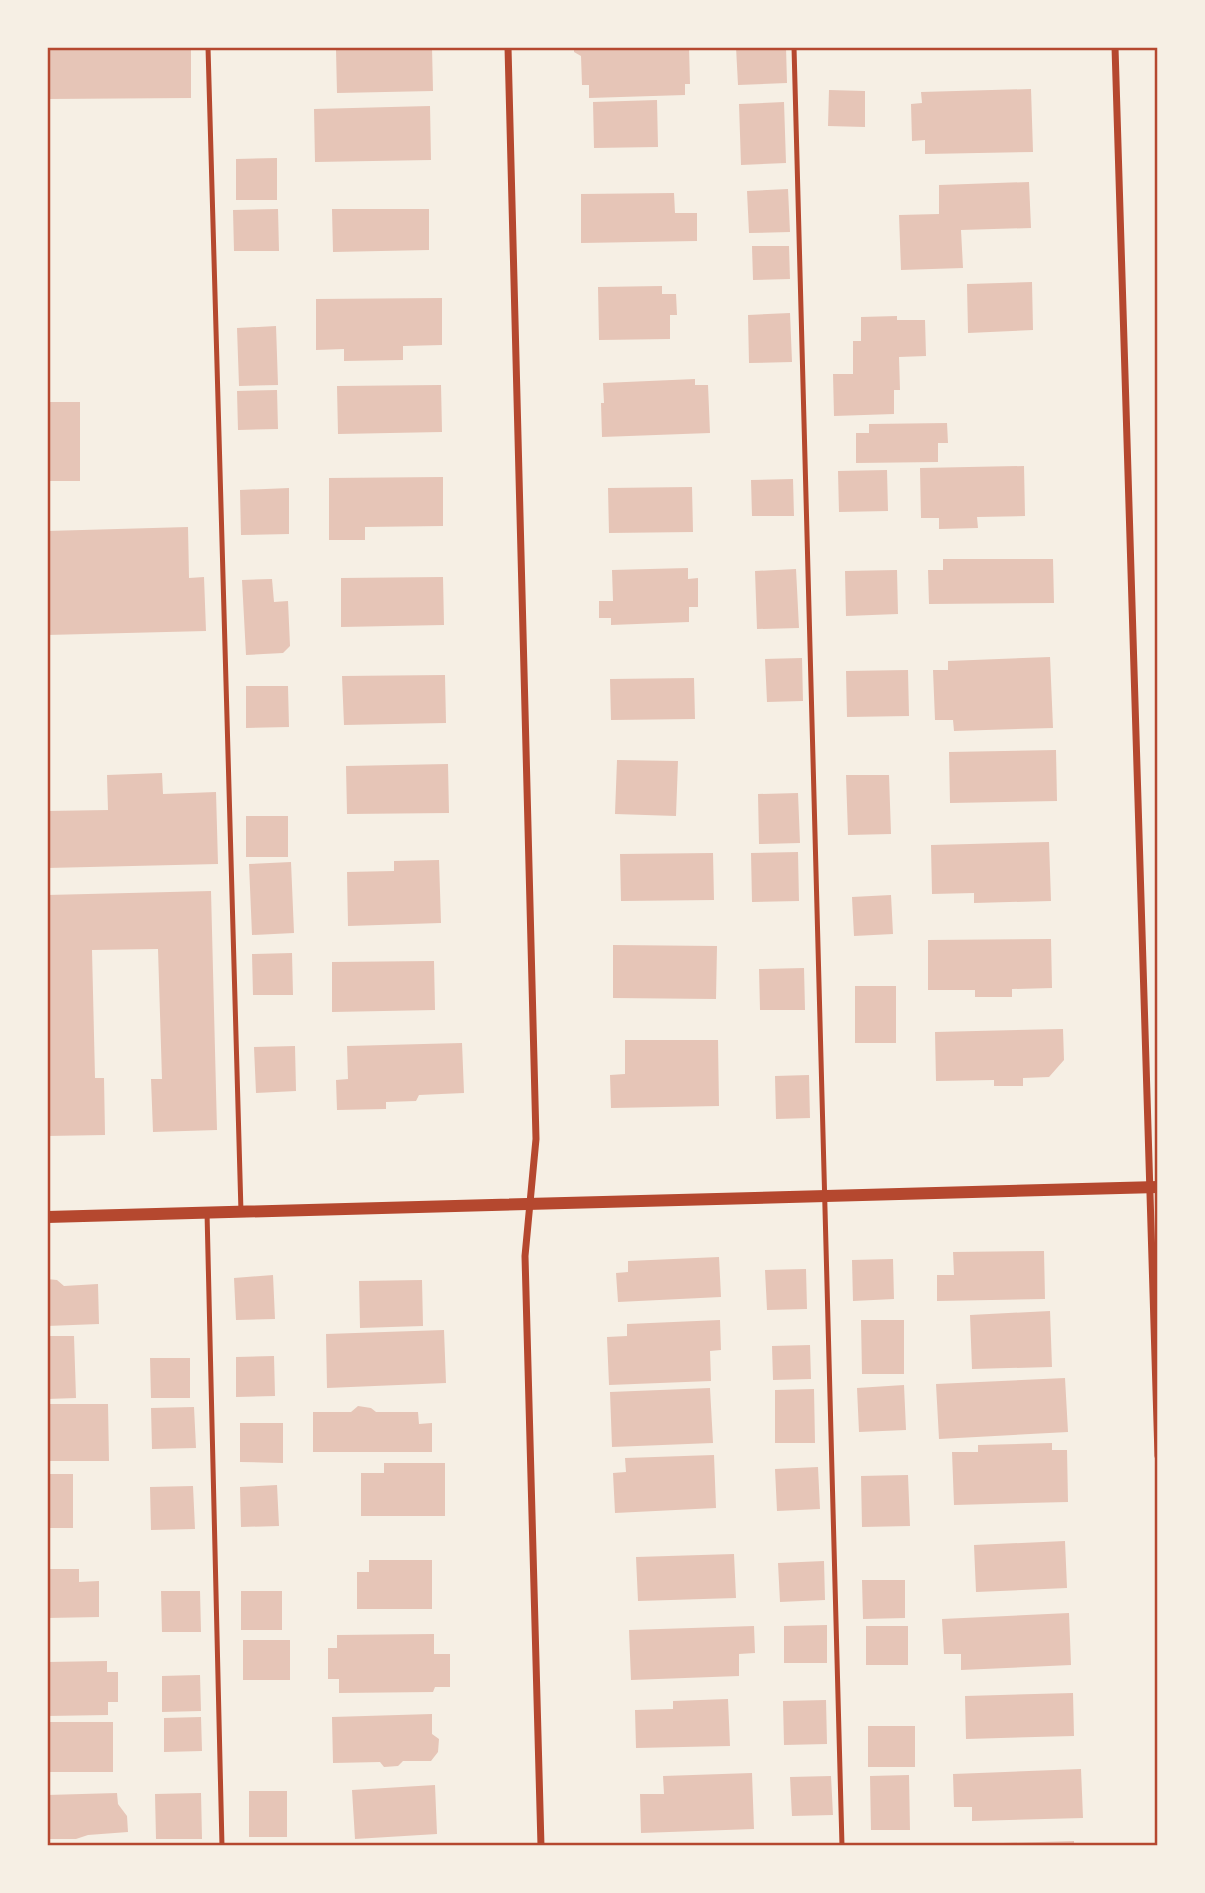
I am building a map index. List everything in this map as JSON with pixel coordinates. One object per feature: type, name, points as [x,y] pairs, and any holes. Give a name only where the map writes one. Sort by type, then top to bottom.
[{"type":"street","points":[[508,47],[536,1139],[525,1256],[541,1846]]},
{"type":"street","points":[[1115,47],[1154,1187],[1158,1456]]},
{"type":"street","points":[[47,1217],[1154,1187]]},
{"type":"lane","points":[[208,47],[241,1212]]},
{"type":"lane","points":[[794,47],[842,1846]]},
{"type":"lane","points":[[207,1212],[222,1846]]},
{"type":"building","points":[[47,47],[191,47],[191,98],[47,99]]},
{"type":"building","points":[[347,47],[432,47],[433,91],[337,93],[336,50],[347,50]]},
{"type":"building","points":[[574,47],[689,47],[690,84],[685,84],[685,95],[589,98],[589,85],[582,85],[581,56],[574,52]]},
{"type":"building","points":[[736,47],[786,47],[787,83],[738,85]]},
{"type":"building","points":[[1031,89],[1033,152],[925,154],[925,140],[912,141],[911,104],[922,103],[921,92]]},
{"type":"building","points":[[829,90],[865,91],[865,127],[828,126]]},
{"type":"building","points":[[657,100],[658,147],[594,148],[593,102]]},
{"type":"building","points":[[784,102],[786,163],[741,165],[739,104]]},
{"type":"building","points":[[430,106],[431,160],[315,162],[314,109]]},
{"type":"building","points":[[277,158],[277,200],[236,200],[236,159]]},
{"type":"building","points":[[1029,182],[1031,228],[961,230],[963,268],[901,270],[899,215],[939,214],[939,185]]},
{"type":"building","points":[[788,189],[790,232],[749,233],[747,191]]},
{"type":"building","points":[[674,193],[675,213],[697,213],[697,241],[581,243],[581,194]]},
{"type":"building","points":[[278,209],[279,251],[234,251],[233,210]]},
{"type":"building","points":[[332,209],[429,209],[429,250],[333,252]]},
{"type":"building","points":[[752,246],[789,246],[790,279],[753,280]]},
{"type":"building","points":[[1032,282],[1033,330],[968,333],[967,284]]},
{"type":"building","points":[[662,286],[662,294],[676,294],[677,315],[670,315],[670,339],[599,340],[598,287]]},
{"type":"building","points":[[442,298],[442,345],[403,346],[403,360],[344,361],[344,349],[316,350],[316,299]]},
{"type":"building","points":[[790,313],[792,362],[749,363],[748,315]]},
{"type":"building","points":[[897,316],[897,320],[925,320],[926,356],[899,357],[900,390],[894,390],[894,414],[834,416],[833,374],[853,374],[853,341],[861,341],[861,317]]},
{"type":"building","points":[[276,326],[278,385],[239,386],[237,328]]},
{"type":"building","points":[[695,379],[695,385],[708,385],[710,433],[602,437],[603,383]]},
{"type":"building","points":[[441,385],[442,432],[338,434],[337,386]]},
{"type":"building","points":[[277,390],[278,429],[238,430],[237,391]]},
{"type":"building","points":[[47,402],[80,402],[80,481],[47,481]]},
{"type":"building","points":[[947,423],[948,443],[938,443],[938,462],[856,463],[856,433],[869,433],[869,424]]},
{"type":"building","points":[[1024,466],[1025,516],[977,517],[978,528],[939,529],[939,518],[921,518],[920,468]]},
{"type":"building","points":[[887,470],[888,511],[839,512],[838,471]]},
{"type":"building","points":[[443,477],[443,526],[365,527],[365,540],[329,540],[329,478]]},
{"type":"building","points":[[793,479],[794,516],[752,516],[751,480]]},
{"type":"building","points":[[692,487],[693,532],[609,533],[608,488]]},
{"type":"building","points":[[289,488],[289,534],[241,535],[240,490]]},
{"type":"building","points":[[188,527],[189,578],[204,577],[206,631],[47,635],[47,531]]},
{"type":"building","points":[[943,559],[1053,559],[1054,603],[929,604],[928,570],[943,570]]},
{"type":"building","points":[[688,568],[688,579],[698,578],[698,607],[689,607],[689,622],[611,625],[611,618],[599,618],[599,601],[613,601],[612,570]]},
{"type":"building","points":[[796,569],[799,628],[757,629],[755,571]]},
{"type":"building","points":[[897,570],[898,614],[846,616],[845,571]]},
{"type":"building","points":[[443,577],[444,625],[341,627],[341,578]]},
{"type":"building","points":[[272,579],[274,602],[288,601],[290,646],[283,653],[246,655],[242,580]]},
{"type":"building","points":[[1050,657],[1053,728],[954,731],[953,720],[935,720],[933,670],[948,670],[948,661]]},
{"type":"building","points":[[802,658],[803,701],[767,702],[765,659]]},
{"type":"building","points":[[908,670],[909,716],[847,717],[846,671]]},
{"type":"building","points":[[445,675],[446,723],[344,725],[342,676]]},
{"type":"building","points":[[694,678],[695,719],[611,720],[610,679]]},
{"type":"building","points":[[246,686],[288,686],[289,727],[246,728]]},
{"type":"building","points":[[1056,750],[1057,801],[950,803],[949,752]]},
{"type":"building","points":[[617,760],[678,761],[676,816],[615,814]]},
{"type":"building","points":[[448,764],[449,813],[347,814],[346,766]]},
{"type":"building","points":[[162,773],[163,794],[216,792],[218,864],[47,868],[47,811],[108,810],[107,775]]},
{"type":"building","points":[[846,775],[889,775],[891,834],[848,835]]},
{"type":"building","points":[[798,793],[800,843],[759,844],[758,794]]},
{"type":"building","points":[[246,816],[288,816],[288,857],[246,857]]},
{"type":"building","points":[[1049,842],[1051,901],[974,903],[974,893],[932,894],[931,845]]},
{"type":"building","points":[[798,852],[799,901],[752,902],[751,853]]},
{"type":"building","points":[[713,853],[714,900],[621,901],[620,854]]},
{"type":"building","points":[[439,860],[441,923],[348,926],[347,872],[394,871],[394,861]]},
{"type":"building","points":[[291,862],[294,933],[252,935],[249,864]]},
{"type":"building","points":[[211,891],[217,1130],[153,1132],[151,1079],[162,1079],[158,949],[92,950],[95,1078],[104,1078],[105,1135],[47,1136],[47,895]]},
{"type":"building","points":[[891,895],[893,934],[854,936],[852,897]]},
{"type":"building","points":[[1051,939],[1052,988],[1012,989],[1012,997],[975,997],[975,990],[928,990],[928,940]]},
{"type":"building","points":[[613,945],[717,946],[716,999],[613,998]]},
{"type":"building","points":[[292,953],[293,995],[253,995],[252,954]]},
{"type":"building","points":[[434,961],[435,1010],[332,1012],[332,962]]},
{"type":"building","points":[[804,968],[805,1010],[760,1010],[759,969]]},
{"type":"building","points":[[855,986],[896,986],[896,1043],[855,1043]]},
{"type":"building","points":[[1063,1029],[1064,1060],[1049,1077],[1023,1078],[1023,1086],[994,1086],[994,1080],[936,1081],[935,1032]]},
{"type":"building","points":[[625,1040],[718,1040],[719,1106],[611,1108],[610,1075],[625,1074]]},
{"type":"building","points":[[462,1043],[464,1093],[419,1095],[416,1101],[386,1102],[386,1109],[337,1110],[336,1080],[348,1079],[347,1046]]},
{"type":"building","points":[[295,1046],[296,1091],[256,1093],[254,1047]]},
{"type":"building","points":[[809,1075],[810,1118],[776,1119],[775,1076]]},
{"type":"building","points":[[1044,1251],[1045,1299],[937,1301],[937,1275],[954,1275],[953,1252]]},
{"type":"building","points":[[719,1257],[721,1297],[618,1302],[616,1273],[628,1272],[628,1261]]},
{"type":"building","points":[[893,1259],[894,1299],[853,1301],[852,1260]]},
{"type":"building","points":[[806,1269],[807,1309],[767,1310],[765,1270]]},
{"type":"building","points":[[273,1275],[275,1319],[236,1320],[234,1278]]},
{"type":"building","points":[[47,1279],[57,1280],[64,1286],[98,1284],[99,1324],[47,1326]]},
{"type":"building","points":[[422,1280],[423,1326],[360,1328],[359,1281]]},
{"type":"building","points":[[1050,1311],[1052,1367],[972,1369],[970,1315]]},
{"type":"building","points":[[720,1320],[721,1350],[710,1351],[711,1381],[609,1385],[607,1337],[627,1336],[627,1324]]},
{"type":"building","points":[[861,1320],[904,1320],[904,1374],[862,1374]]},
{"type":"building","points":[[444,1330],[446,1383],[327,1388],[326,1334]]},
{"type":"building","points":[[47,1336],[74,1336],[76,1398],[47,1399]]},
{"type":"building","points":[[810,1345],[811,1379],[773,1380],[772,1346]]},
{"type":"building","points":[[274,1356],[275,1396],[236,1397],[236,1357]]},
{"type":"building","points":[[150,1358],[190,1358],[190,1398],[151,1398]]},
{"type":"building","points":[[1065,1378],[1068,1432],[939,1439],[936,1384]]},
{"type":"building","points":[[904,1385],[906,1430],[859,1432],[857,1388]]},
{"type":"building","points":[[710,1388],[713,1443],[612,1447],[610,1392]]},
{"type":"building","points":[[814,1389],[815,1443],[775,1443],[775,1390]]},
{"type":"building","points":[[47,1404],[108,1404],[109,1461],[47,1461]]},
{"type":"building","points":[[358,1406],[371,1408],[376,1412],[418,1412],[419,1424],[432,1423],[432,1452],[313,1452],[313,1412],[351,1412]]},
{"type":"building","points":[[194,1407],[196,1448],[152,1449],[151,1408]]},
{"type":"building","points":[[240,1423],[283,1423],[283,1463],[240,1462]]},
{"type":"building","points":[[1052,1443],[1052,1450],[1067,1450],[1068,1502],[954,1505],[952,1452],[978,1452],[978,1445]]},
{"type":"building","points":[[714,1455],[716,1508],[615,1513],[613,1473],[626,1472],[625,1458]]},
{"type":"building","points":[[384,1463],[445,1463],[445,1516],[361,1516],[361,1473],[384,1473]]},
{"type":"building","points":[[818,1467],[820,1509],[777,1511],[775,1469]]},
{"type":"building","points":[[47,1474],[73,1474],[73,1528],[47,1528]]},
{"type":"building","points":[[908,1475],[910,1526],[862,1527],[861,1476]]},
{"type":"building","points":[[277,1485],[279,1526],[241,1527],[240,1487]]},
{"type":"building","points":[[193,1486],[195,1529],[151,1530],[150,1487]]},
{"type":"building","points":[[1065,1541],[1067,1588],[976,1592],[974,1545]]},
{"type":"building","points":[[734,1554],[736,1598],[638,1601],[636,1557]]},
{"type":"building","points":[[369,1560],[432,1560],[432,1609],[357,1609],[357,1572],[369,1572]]},
{"type":"building","points":[[824,1561],[825,1600],[780,1602],[778,1563]]},
{"type":"building","points":[[47,1569],[79,1569],[79,1582],[99,1581],[99,1617],[47,1618]]},
{"type":"building","points":[[862,1580],[905,1580],[905,1618],[863,1619]]},
{"type":"building","points":[[161,1591],[200,1591],[201,1632],[162,1632]]},
{"type":"building","points":[[241,1591],[282,1591],[282,1630],[241,1630]]},
{"type":"building","points":[[1069,1613],[1071,1665],[961,1670],[961,1654],[944,1654],[942,1619]]},
{"type":"building","points":[[827,1625],[827,1663],[784,1663],[784,1626]]},
{"type":"building","points":[[754,1626],[755,1653],[739,1654],[739,1676],[631,1680],[629,1630]]},
{"type":"building","points":[[866,1626],[908,1626],[908,1665],[866,1665]]},
{"type":"building","points":[[434,1634],[434,1654],[450,1654],[450,1687],[435,1687],[433,1692],[339,1693],[339,1679],[328,1679],[328,1648],[337,1648],[337,1635]]},
{"type":"building","points":[[243,1640],[290,1640],[290,1680],[243,1680]]},
{"type":"building","points":[[107,1661],[107,1672],[118,1672],[118,1702],[108,1702],[108,1715],[47,1716],[47,1662]]},
{"type":"building","points":[[200,1675],[201,1711],[162,1712],[162,1676]]},
{"type":"building","points":[[1073,1693],[1074,1736],[966,1739],[965,1696]]},
{"type":"building","points":[[728,1699],[730,1746],[636,1748],[635,1710],[673,1709],[673,1701]]},
{"type":"building","points":[[826,1700],[827,1744],[784,1745],[783,1701]]},
{"type":"building","points":[[432,1714],[432,1734],[439,1739],[438,1752],[431,1761],[403,1761],[398,1766],[384,1767],[380,1762],[333,1763],[332,1717]]},
{"type":"building","points":[[201,1717],[202,1751],[164,1752],[164,1718]]},
{"type":"building","points":[[47,1722],[113,1722],[113,1772],[47,1772]]},
{"type":"building","points":[[868,1726],[915,1726],[915,1767],[868,1767]]},
{"type":"building","points":[[1081,1769],[1083,1818],[972,1821],[972,1807],[954,1807],[953,1774]]},
{"type":"building","points":[[752,1773],[754,1829],[641,1833],[640,1794],[664,1794],[663,1776]]},
{"type":"building","points":[[909,1775],[910,1830],[871,1830],[870,1776]]},
{"type":"building","points":[[831,1776],[833,1815],[792,1816],[790,1777]]},
{"type":"building","points":[[435,1785],[437,1834],[355,1839],[352,1790]]},
{"type":"building","points":[[249,1791],[287,1791],[287,1837],[249,1837]]},
{"type":"building","points":[[117,1793],[118,1804],[127,1816],[128,1832],[88,1835],[76,1839],[47,1839],[47,1795]]},
{"type":"building","points":[[201,1793],[202,1839],[156,1839],[155,1794]]},
{"type":"building","points":[[1074,1841],[1074,1846],[1003,1846],[1003,1843]]}]
